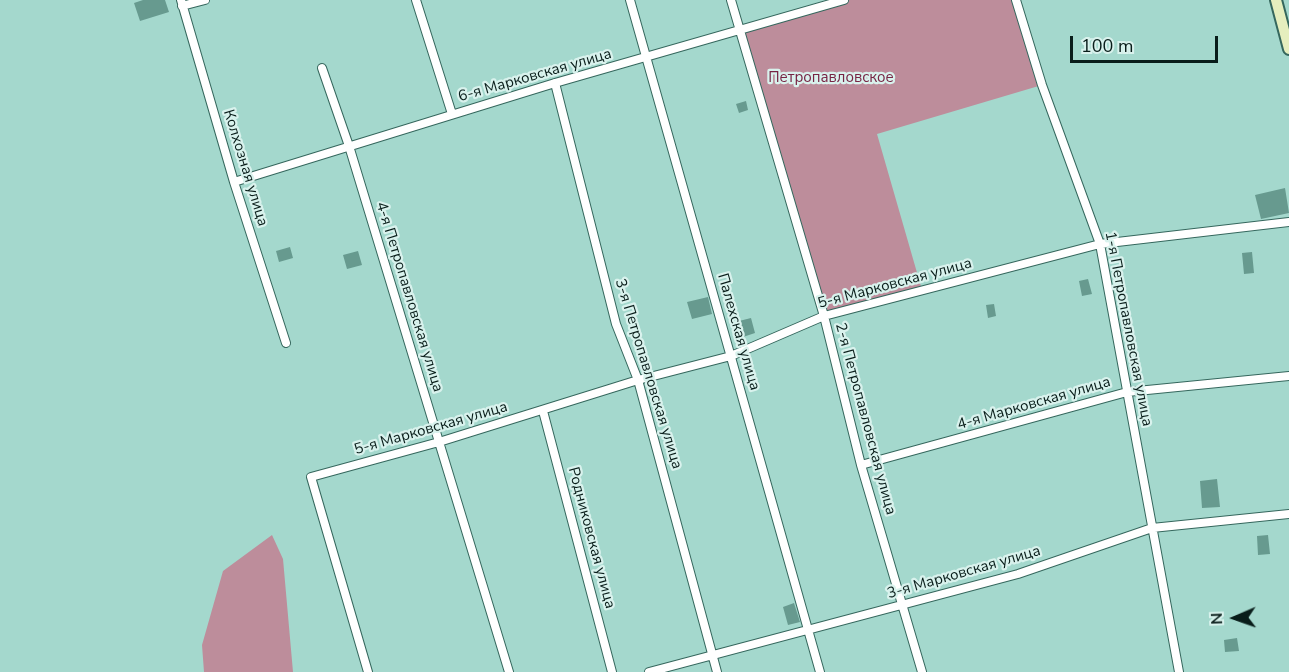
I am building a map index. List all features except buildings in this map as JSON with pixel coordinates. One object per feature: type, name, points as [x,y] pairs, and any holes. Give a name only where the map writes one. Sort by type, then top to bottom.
[{"type":"main road","points":[[1276,0],[1289,49]]},
{"type":"street","points":[[182,3],[205,0]]},
{"type":"street","points":[[416,0],[452,114]]},
{"type":"street","name":"Палехская улица","points":[[630,0],[819,672]]},
{"type":"street","name":"2-я Петропавловская улица","points":[[731,0],[824,316],[861,465],[922,672]]},
{"type":"street","name":"6-я Марковская улица","points":[[234,182],[555,83],[844,0]]},
{"type":"street","name":"1-я Петропавловская улица","points":[[1016,0],[1042,85],[1100,244],[1179,672]]},
{"type":"street","name":"Колхозная улица","points":[[182,3],[234,182],[286,344]]},
{"type":"street","name":"4-я Петропавловская улица","points":[[322,68],[349,146],[509,672]]},
{"type":"street","name":"3-я Петропавловская улица","points":[[555,83],[616,324],[638,380],[717,672]]},
{"type":"street","name":"5-я Марковская улица","points":[[368,672],[311,477],[439,442],[638,380],[731,356],[824,316],[1100,244],[1289,222]]},
{"type":"street","name":"4-я Марковская улица","points":[[861,465],[1127,392],[1289,376]]},
{"type":"street","name":"Родниковская улица","points":[[543,411],[612,672]]},
{"type":"street","name":"3-я Марковская улица","points":[[649,672],[1018,574],[1152,528],[1289,514]]},
{"type":"green space","name":"Петропавловское","points":[[844,0],[1016,0],[1042,85],[877,134],[922,290],[824,316],[740,30]]},
{"type":"green space","points":[[272,535],[283,559],[293,672],[204,672],[202,645],[223,571]]}]
